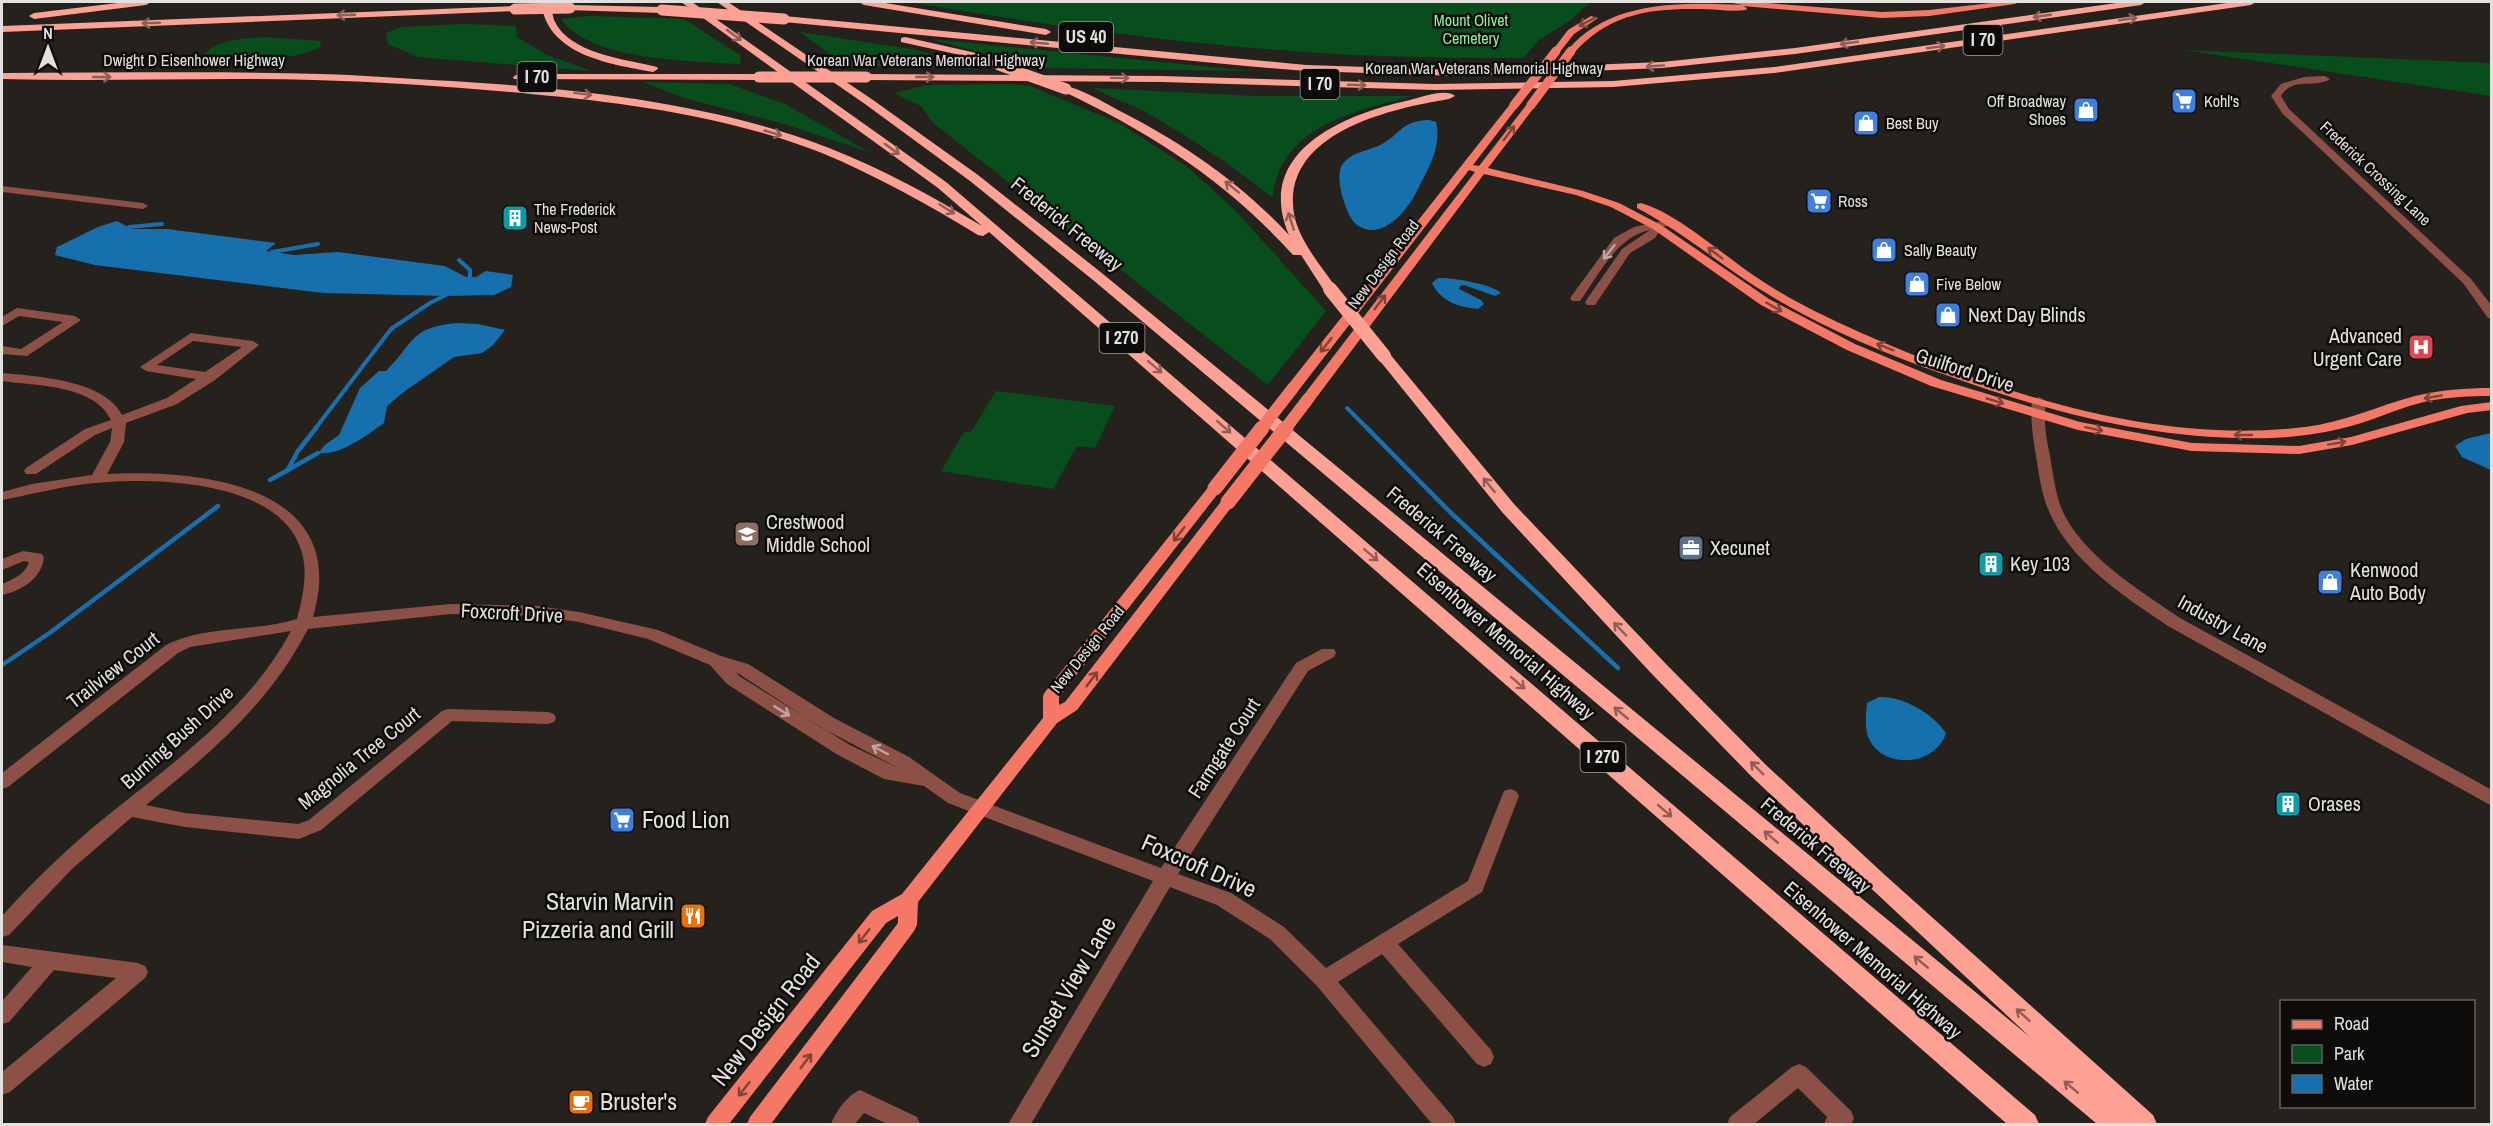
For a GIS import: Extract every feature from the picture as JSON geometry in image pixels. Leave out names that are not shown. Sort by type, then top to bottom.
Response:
[{"type":"highway","points":[[2,19],[146,2]]},
{"type":"highway","points":[[546,2],[548,20],[560,36],[601,57],[666,70],[759,77]]},
{"type":"highway","points":[[681,2],[716,22]]},
{"type":"highway","points":[[686,2],[942,185],[1063,288]]},
{"type":"highway","name":"Frederick Freeway","points":[[722,2],[869,102],[974,178],[1089,270],[2116,1125]]},
{"type":"highway","name":"US 40","points":[[864,2],[998,26],[1268,59],[1306,68]]},
{"type":"highway","name":"Korean War Veterans Memorial Highway","points":[[784,18],[1306,68],[1459,73],[1662,65],[1774,53],[2141,2]]},
{"type":"highway","name":"Korean War Veterans Memorial Highway","points":[[315,77],[1098,78],[1503,87],[1613,84],[1774,70],[2251,2]]},
{"type":"highway","points":[[372,4],[467,11]]},
{"type":"highway","name":"Dwight D Eisenhower Highway","points":[[2,29],[570,8],[662,10],[784,18]]},
{"type":"highway","points":[[784,18],[942,48],[1066,89],[1146,128],[1222,179],[1267,218],[1330,289],[1508,508],[1664,675],[1759,771],[1878,883],[2144,1125]]},
{"type":"highway","points":[[1330,289],[1293,228],[1286,196],[1292,170],[1302,157],[1313,146],[1347,124],[1392,107],[1467,94],[1615,87],[1774,70]]},
{"type":"highway","name":"Dwight D Eisenhower Highway","points":[[2,76],[315,77]]},
{"type":"highway","points":[[315,77],[468,84],[564,92],[647,103],[727,120],[819,147],[895,181],[968,222],[1063,288]]},
{"type":"highway","name":"Eisenhower Memorial Highway","points":[[1063,288],[2026,1125]]},
{"type":"main road","name":"New Design Road","points":[[1051,719],[1051,696],[1571,32],[1592,19],[1621,9],[1664,2]]},
{"type":"main road","name":"New Design Road","points":[[1731,2],[1838,12]]},
{"type":"main road","name":"New Design Road","points":[[716,1125],[879,917],[909,900],[1051,719],[1071,706],[1308,399],[1581,38],[1604,23],[1674,4],[1918,14],[2015,2]]},
{"type":"main road","name":"Guilford Drive","points":[[1468,162],[1594,197],[1657,227],[1765,302],[1851,347],[1936,383],[2038,407],[2157,428],[2227,435],[2261,434],[2316,429],[2353,421],[2428,397],[2492,392]]},
{"type":"main road","name":"Guilford Drive","points":[[1484,166],[1607,192],[1672,222],[1774,294],[1842,328],[1922,363],[2038,407],[2078,426],[2158,442],[2220,449],[2299,450],[2352,441],[2429,417],[2492,406]]},
{"type":"main road","name":"New Design Road","points":[[758,1125],[907,925],[909,900]]},
{"type":"street","name":"Frederick Crossing Lane","points":[[2325,79],[2289,82],[2279,89],[2276,96],[2285,111],[2467,281],[2492,315]]},
{"type":"street","points":[[2,189],[143,206]]},
{"type":"street","points":[[1576,298],[1618,240],[1638,229],[1657,227],[1672,222]]},
{"type":"street","points":[[1591,302],[1626,251],[1651,236],[1657,227]]},
{"type":"street","points":[[2,322],[17,312],[75,320],[23,353],[3,352]]},
{"type":"street","points":[[31,471],[75,440],[172,401],[210,377],[253,345],[190,337],[146,367],[210,377]]},
{"type":"street","points":[[2,377],[94,394],[109,403],[118,413],[117,440],[97,479]]},
{"type":"street","name":"Industry Lane","points":[[2038,407],[2048,489],[2059,519],[2092,559],[2135,596],[2174,622],[2492,799]]},
{"type":"street","name":"Burning Bush Drive","points":[[2,496],[97,479],[141,477],[203,482],[235,489],[262,500],[280,511],[303,537],[312,563],[311,583],[302,625],[285,658],[238,713],[211,740],[74,855],[2,929]]},
{"type":"street","points":[[2,564],[23,556],[37,558],[37,565],[32,573],[2,590]]},
{"type":"street","name":"Foxcroft Drive","points":[[302,625],[403,612],[451,609],[538,611],[579,617],[652,634],[716,661],[733,681],[844,750],[890,774],[929,782],[954,798],[1224,899],[1258,920],[1277,933],[1324,980],[1445,1125]]},
{"type":"street","name":"Trailview Court","points":[[2,782],[172,650],[186,642],[234,632],[302,625]]},
{"type":"street","name":"Farmgate Court","points":[[1166,876],[1302,667],[1328,653]]},
{"type":"street","name":"Magnolia Tree Court","points":[[127,809],[185,820],[300,832],[315,825],[448,715],[548,718]]},
{"type":"street","points":[[1324,980],[1475,886],[1510,796]]},
{"type":"street","name":"Sunset View Lane","points":[[1019,1125],[1166,876]]},
{"type":"street","points":[[1385,943],[1485,1057]]},
{"type":"street","points":[[2,954],[138,972],[2,1085]]},
{"type":"street","points":[[2,1015],[49,961]]},
{"type":"street","points":[[1738,1125],[1799,1074],[1843,1118],[1835,1125]]},
{"type":"street","points":[[842,1125],[860,1100],[909,1125]]},
{"type":"green space","name":"Mount Olivet Cemetery","points":[[908,2],[1591,2],[1569,21],[1539,40],[1523,58],[1379,56],[1244,47],[1099,31]]},
{"type":"green space","points":[[589,16],[684,19],[740,55],[741,61],[739,64],[670,60],[618,51],[594,43],[575,33],[561,19]]},
{"type":"green space","points":[[463,24],[516,26],[517,37],[547,55],[592,71],[418,57],[388,44],[386,33],[401,27]]},
{"type":"green space","points":[[800,32],[917,50],[978,69],[846,66]]},
{"type":"green space","points":[[264,37],[320,41],[321,46],[312,51],[286,57],[213,60],[205,55],[210,49],[223,42]]},
{"type":"green space","points":[[931,39],[1251,71],[1037,68]]},
{"type":"green space","points":[[2184,50],[2491,63],[2491,96]]},
{"type":"green space","points":[[643,82],[729,84],[785,104],[869,152],[781,123],[687,99]]},
{"type":"green space","points":[[1011,84],[1030,86],[1119,123],[1186,166],[1234,209],[1326,311],[1268,385],[933,123],[921,106],[894,93],[928,85]]},
{"type":"green space","points":[[1094,88],[1256,96],[1412,96],[1344,116],[1304,138],[1289,154],[1278,174],[1273,198],[1228,164],[1181,133],[1142,110]]},
{"type":"green space","points":[[996,391],[1115,406],[1095,448],[1077,446],[1053,489],[941,471],[964,432],[971,432]]},
{"type":"water","points":[[1429,120],[1436,122],[1436,149],[1413,199],[1393,222],[1384,227],[1376,230],[1357,225],[1349,214],[1342,196],[1339,178],[1342,165],[1355,154],[1389,140],[1407,125]]},
{"type":"water","points":[[117,221],[132,229],[167,229],[276,243],[266,251],[294,255],[338,252],[445,266],[466,277],[476,277],[486,271],[513,275],[511,287],[494,295],[323,293],[95,265],[55,255],[57,247],[98,227]]},
{"type":"water","points":[[1438,278],[1471,282],[1501,293],[1495,296],[1464,285],[1460,286],[1459,289],[1481,300],[1484,304],[1478,309],[1464,307],[1440,295],[1432,283]]},
{"type":"water","points":[[478,324],[505,330],[493,345],[482,353],[454,357],[405,391],[387,406],[384,423],[361,439],[335,451],[318,453],[339,435],[360,388],[379,371],[386,371],[421,332],[441,325]]},
{"type":"water","points":[[2491,433],[2491,470],[2462,457],[2455,446],[2466,439]]},
{"type":"water","points":[[1879,697],[1898,699],[1916,707],[1933,719],[1946,733],[1941,744],[1932,752],[1910,760],[1898,760],[1877,750],[1868,737],[1866,717],[1867,703]]},
{"type":"waterway","points":[[129,227],[162,224]]},
{"type":"waterway","points":[[272,252],[318,244]]},
{"type":"waterway","points":[[459,260],[470,270],[470,277],[466,280]]},
{"type":"waterway","points":[[315,429],[391,329],[430,303],[450,293]]},
{"type":"waterway","points":[[1347,408],[1367,428]]},
{"type":"waterway","points":[[287,470],[298,451],[316,428]]},
{"type":"waterway","points":[[1367,428],[1451,513],[1618,668]]},
{"type":"waterway","points":[[287,470],[318,453]]},
{"type":"waterway","points":[[270,480],[287,470]]},
{"type":"waterway","points":[[2,665],[51,632],[218,506]]},
{"type":"place","name":"Kohl's","points":[[2184,101]]},
{"type":"place","name":"Off Broadway Shoes","points":[[2086,110]]},
{"type":"place","name":"Best Buy","points":[[1866,123]]},
{"type":"place","name":"Ross","points":[[1819,201]]},
{"type":"place","name":"The Frederick News-Post","points":[[515,218]]},
{"type":"place","name":"Sally Beauty","points":[[1884,250]]},
{"type":"place","name":"Five Below","points":[[1917,284]]},
{"type":"place","name":"Next Day Blinds","points":[[1948,315]]},
{"type":"place","name":"Advanced Urgent Care","points":[[2421,347]]},
{"type":"place","name":"Crestwood Middle School","points":[[747,534]]},
{"type":"place","name":"Xecunet","points":[[1691,548]]},
{"type":"place","name":"Key 103","points":[[1991,564]]},
{"type":"place","name":"Kenwood Auto Body","points":[[2330,582]]},
{"type":"place","name":"Orases","points":[[2288,804]]},
{"type":"place","name":"Food Lion","points":[[622,820]]},
{"type":"place","name":"Starvin Marvin Pizzeria and Grill","points":[[693,916]]},
{"type":"place","name":"Bruster's","points":[[581,1102]]}]
